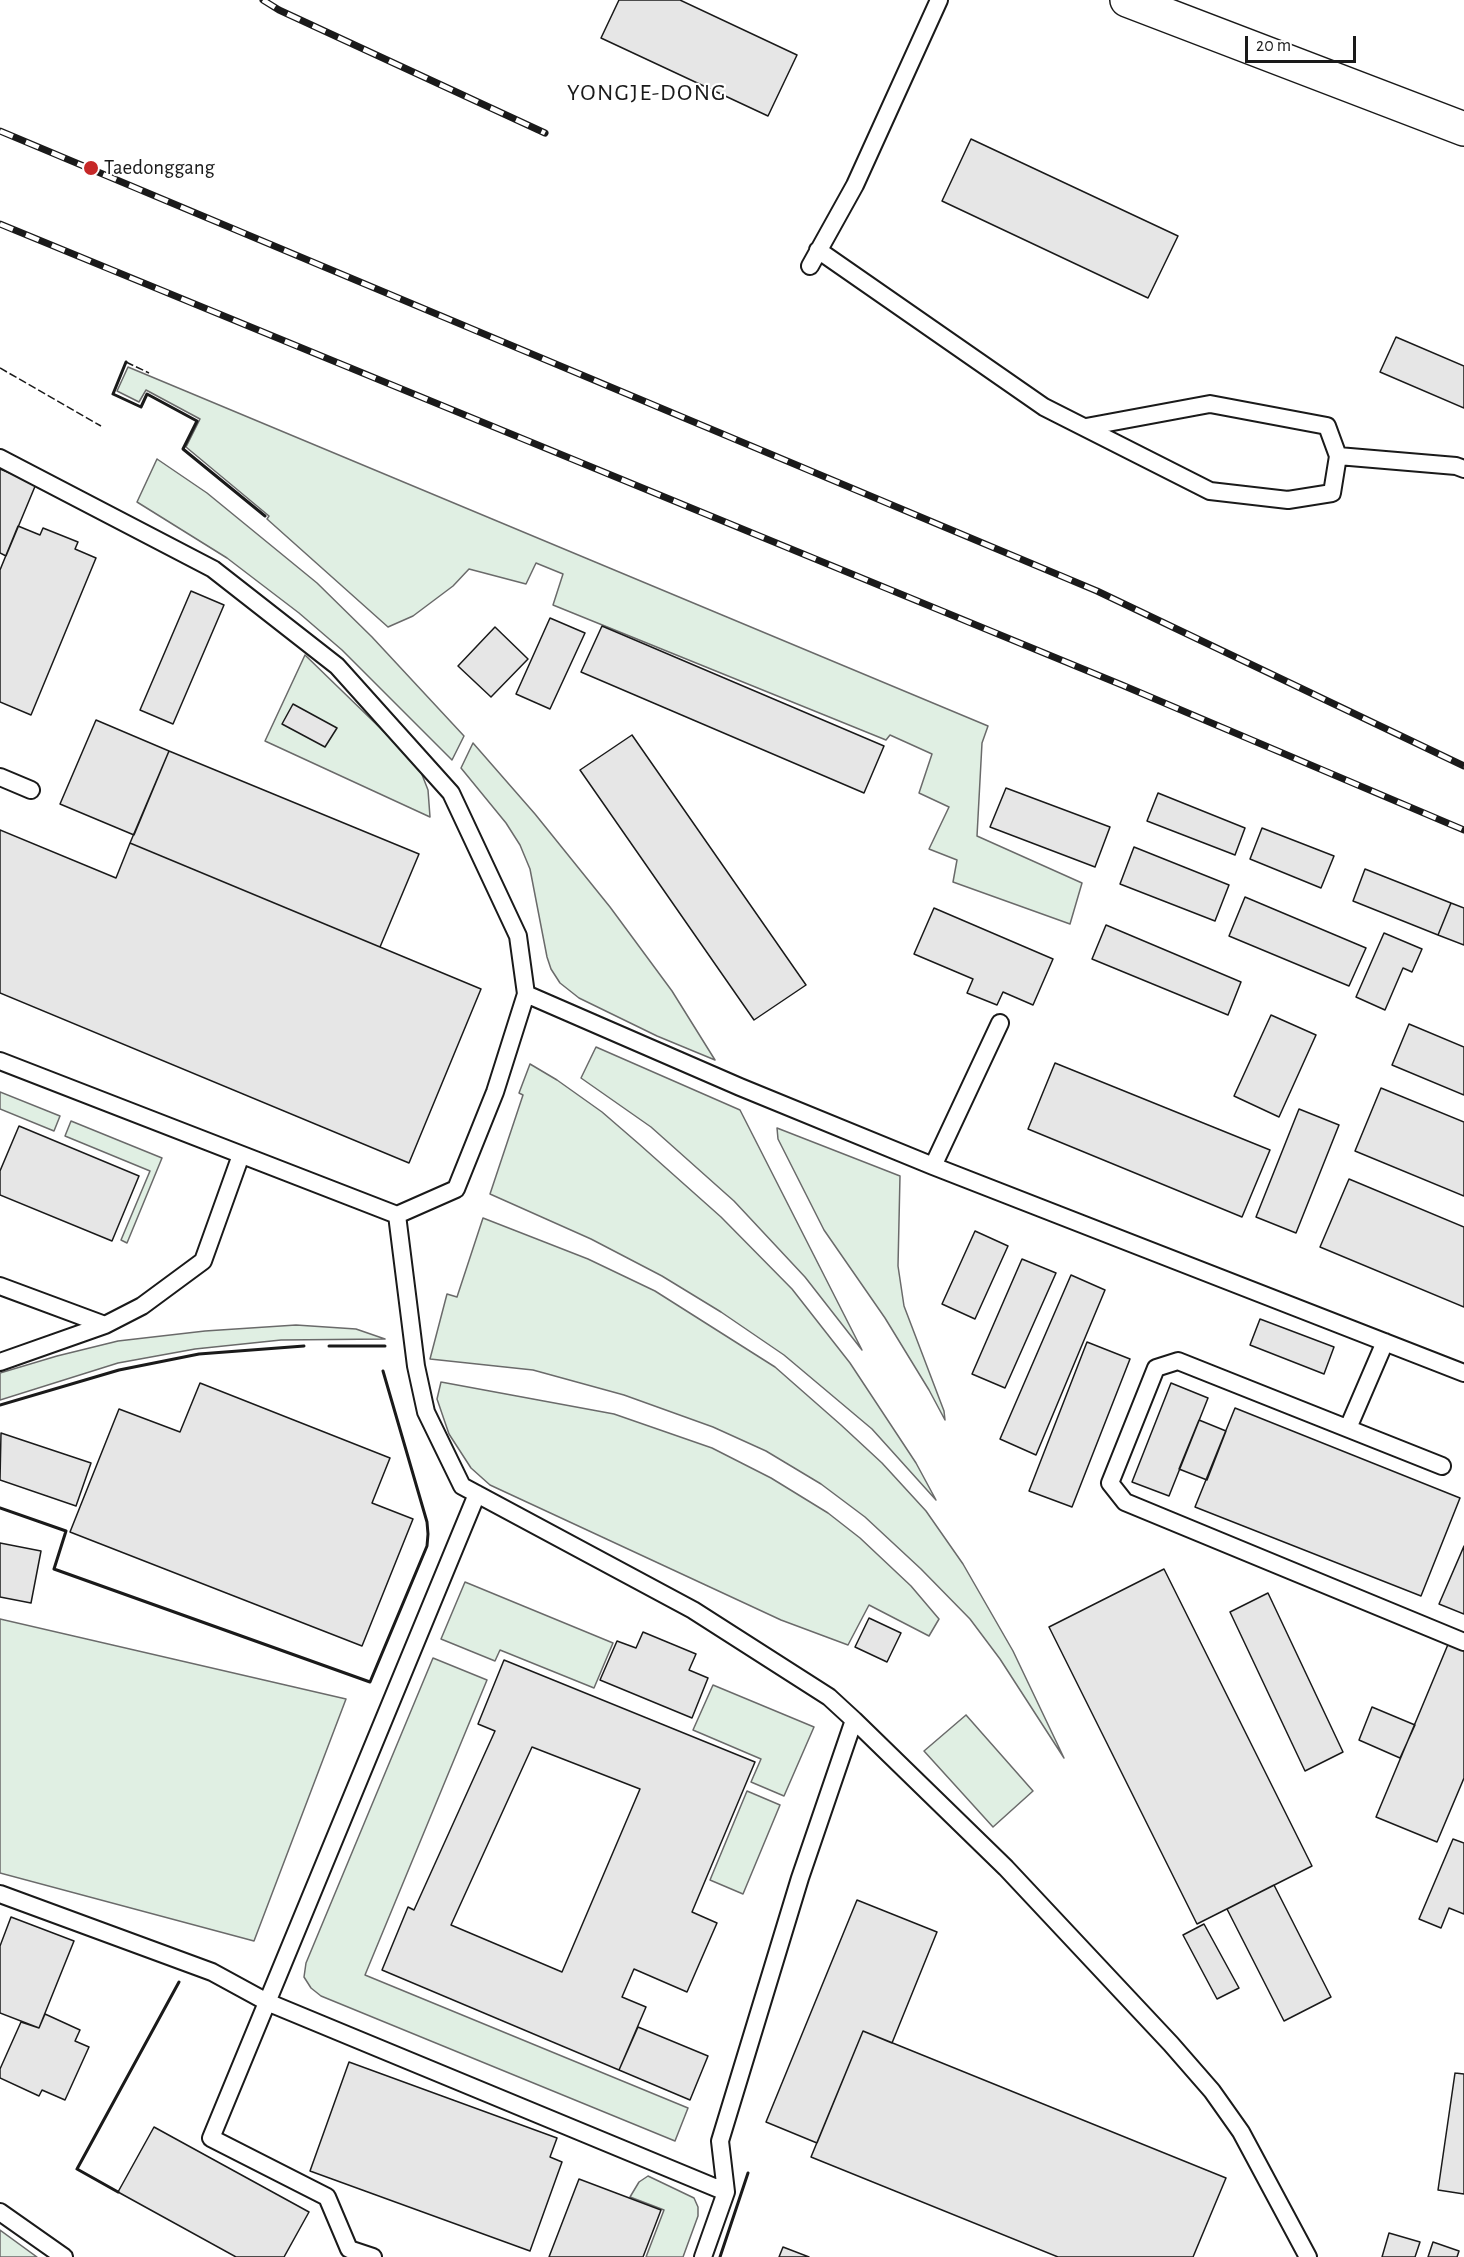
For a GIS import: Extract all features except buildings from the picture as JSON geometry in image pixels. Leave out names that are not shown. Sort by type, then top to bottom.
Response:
[{"type":"main road","points":[[1127,0],[1464,129]]},
{"type":"lane","points":[[810,266],[855,185],[939,0]]},
{"type":"lane","points":[[818,250],[1044,407],[1210,491],[1288,500],[1332,493],[1338,456],[1327,426],[1210,404],[1086,427]]},
{"type":"lane","points":[[1338,456],[1456,466],[1464,469]]},
{"type":"lane","points":[[0,458],[213,568],[337,666],[451,793],[518,936],[526,994],[495,1092],[456,1189],[397,1215],[0,1061]]},
{"type":"lane","points":[[0,777],[31,790]]},
{"type":"lane","points":[[526,994],[740,1088],[933,1166],[1464,1373]]},
{"type":"lane","points":[[933,1166],[1000,1023]]},
{"type":"lane","points":[[0,1362],[105,1325],[142,1306],[203,1261],[241,1155]]},
{"type":"lane","points":[[397,1215],[416,1366],[426,1412],[462,1486],[693,1610],[829,1697],[854,1719],[1006,1868],[1212,2091],[1241,2132],[1308,2257]]},
{"type":"lane","points":[[0,1286],[105,1325]]},
{"type":"lane","points":[[1348,1428],[1384,1342]]},
{"type":"lane","points":[[1442,1466],[1178,1361],[1156,1368],[1110,1483],[1125,1502],[1464,1642]]},
{"type":"lane","points":[[373,2257],[349,2248],[327,2196],[211,2138],[477,1494]]},
{"type":"lane","points":[[704,2257],[726,2192],[720,2141],[800,1878],[854,1719]]},
{"type":"lane","points":[[0,1894],[212,1972],[267,2002],[726,2192]]},
{"type":"lane","points":[[0,2212],[64,2257]]},
{"type":"green space","points":[[128,367],[988,726],[982,743],[977,836],[1082,883],[1070,924],[953,882],[957,860],[929,849],[949,807],[919,793],[932,754],[890,735],[886,740],[553,605],[563,574],[536,563],[526,584],[469,569],[453,586],[413,616],[388,627],[267,519],[269,516],[186,447],[200,419],[146,390],[139,402],[117,391]]},
{"type":"green space","points":[[157,459],[207,493],[317,583],[372,637],[464,736],[452,760],[342,650],[299,613],[227,558],[137,502]]},
{"type":"green space","points":[[305,655],[408,755],[421,772],[428,790],[430,817],[265,741]]},
{"type":"green space","points":[[473,743],[535,814],[610,907],[672,991],[715,1060],[657,1036],[579,998],[560,983],[547,957],[530,869],[520,845],[506,823],[461,768]]},
{"type":"green space","points":[[596,1047],[740,1110],[862,1350],[805,1277],[734,1201],[651,1127],[581,1078]]},
{"type":"green space","points":[[530,1064],[602,1112],[721,1217],[792,1289],[850,1363],[916,1463],[936,1500],[872,1429],[784,1355],[721,1312],[662,1276],[591,1239],[490,1194],[523,1095],[519,1093]]},
{"type":"green space","points":[[0,1092],[60,1116],[54,1131],[0,1109]]},
{"type":"green space","points":[[71,1121],[162,1158],[127,1243],[121,1240],[150,1171],[65,1136]]},
{"type":"green space","points":[[777,1128],[900,1176],[898,1266],[904,1306],[944,1411],[945,1420],[885,1318],[824,1230],[778,1139]]},
{"type":"green space","points":[[483,1218],[588,1259],[655,1291],[775,1367],[882,1463],[926,1511],[963,1564],[1013,1651],[1064,1758],[1000,1659],[970,1619],[865,1517],[821,1484],[766,1451],[713,1427],[624,1395],[533,1370],[430,1359],[447,1294],[457,1297]]},
{"type":"green space","points":[[296,1325],[356,1329],[385,1339],[281,1340],[195,1349],[118,1363],[0,1400],[0,1373],[57,1356],[118,1341],[205,1331]]},
{"type":"green space","points":[[441,1382],[614,1414],[712,1448],[771,1478],[828,1513],[860,1538],[911,1586],[939,1619],[929,1636],[869,1605],[848,1645],[781,1620],[490,1485],[471,1468],[449,1434],[437,1399]]},
{"type":"green space","points":[[465,1582],[613,1643],[594,1688],[500,1650],[495,1661],[441,1639]]},
{"type":"green space","points":[[0,1619],[346,1699],[254,1941],[0,1873]]},
{"type":"green space","points":[[433,1658],[487,1680],[365,1975],[688,2108],[675,2141],[321,1996],[311,1988],[304,1977],[306,1963]]},
{"type":"green space","points":[[713,1685],[814,1727],[784,1796],[751,1782],[761,1759],[693,1730]]},
{"type":"green space","points":[[966,1715],[1033,1791],[993,1827],[924,1751]]},
{"type":"green space","points":[[747,1791],[780,1805],[743,1894],[710,1880]]},
{"type":"green space","points":[[648,2176],[694,2198],[698,2207],[698,2216],[683,2257],[646,2257],[664,2210],[630,2197],[639,2182]]},
{"type":"green space","points":[[0,2230],[37,2257],[0,2257]]},
{"type":"railway","points":[[263,0],[279,10],[545,133]]},
{"type":"railway","points":[[0,131],[1097,591],[1464,766]]},
{"type":"railway","points":[[0,224],[1122,685],[1464,830]]},
{"type":"fence","points":[[126,362],[149,373]]},
{"type":"fence","points":[[0,368],[101,426]]},
{"type":"wall","points":[[126,362],[113,394],[141,407],[147,394],[197,421],[183,449],[265,516]]},
{"type":"wall","points":[[0,1405],[119,1370],[199,1354],[304,1346]]},
{"type":"wall","points":[[329,1346],[385,1346]]},
{"type":"wall","points":[[0,1508],[66,1531],[54,1569],[370,1682],[427,1546],[428,1534],[427,1522],[383,1371]]},
{"type":"wall","points":[[118,2192],[77,2169],[179,1982]]},
{"type":"wall","points":[[720,2257],[748,2173]]},
{"type":"place","name":"Taedonggang","points":[[91,168]]},
{"type":"district","name":"YONGJE-DONG","points":[[647,93]]}]
